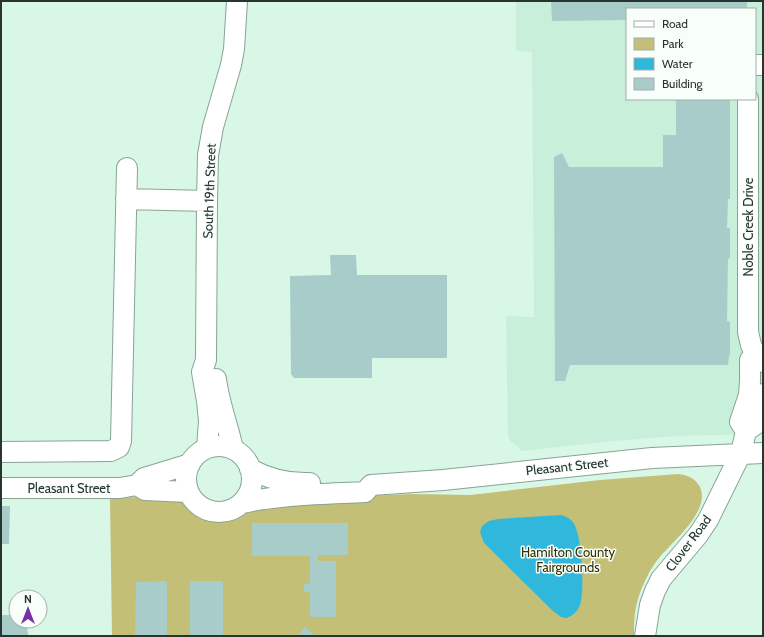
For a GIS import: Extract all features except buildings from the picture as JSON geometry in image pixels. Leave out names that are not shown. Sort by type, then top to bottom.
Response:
[{"type":"street","name":"South 19th Street","points":[[207,448],[209,421],[208,401],[202,372],[206,360],[208,155],[213,127],[231,65],[234,48],[237,1]]},
{"type":"street","name":"Noble Creek Drive","points":[[746,432],[740,422],[749,395],[750,360],[759,359],[751,345],[748,332],[748,100]]},
{"type":"street","points":[[1,452],[111,451],[119,447],[121,441],[127,168]]},
{"type":"street","points":[[126,199],[207,201]]},
{"type":"street","points":[[206,360],[215,370],[218,393],[233,449]]},
{"type":"street","name":"Noble Creek Drive","points":[[741,453],[746,432],[756,424],[763,394]]},
{"type":"street","points":[[216,446],[233,449],[242,456],[248,464],[252,474],[252,485],[248,495],[242,503],[228,511],[212,512],[202,508],[194,501],[188,492],[186,472],[190,464],[198,454],[207,448],[216,446]]},
{"type":"street","name":"Clover Road","points":[[645,636],[650,605],[661,579],[698,535],[708,520],[741,453]]},
{"type":"street","name":"Pleasant Street","points":[[250,469],[266,477],[281,481],[298,483],[364,479],[371,485],[443,480],[646,458],[763,453]]},
{"type":"street","name":"Pleasant Street","points":[[1,488],[120,488],[137,485],[144,478],[190,464]]},
{"type":"street","name":"Pleasant Street","points":[[137,485],[145,490],[188,492]]},
{"type":"street","name":"Pleasant Street","points":[[242,503],[286,495],[365,492],[371,485]]},
{"type":"shaded area","points":[[516,1],[763,1],[763,434],[676,436],[521,451],[518,446],[510,441],[508,435],[506,316],[534,317],[532,52],[516,51]]},
{"type":"green space","name":"Hamilton County Fairgrounds","points":[[678,474],[685,475],[696,481],[700,487],[702,496],[700,506],[688,526],[650,571],[637,602],[634,636],[112,636],[110,498],[138,497],[181,501],[190,508],[214,517],[231,516],[248,508],[360,496],[412,494],[470,495],[600,480]]},
{"type":"water","points":[[561,515],[571,520],[575,527],[582,562],[582,598],[578,610],[567,618],[561,617],[553,611],[484,543],[480,532],[482,526],[489,521],[498,519]]}]
